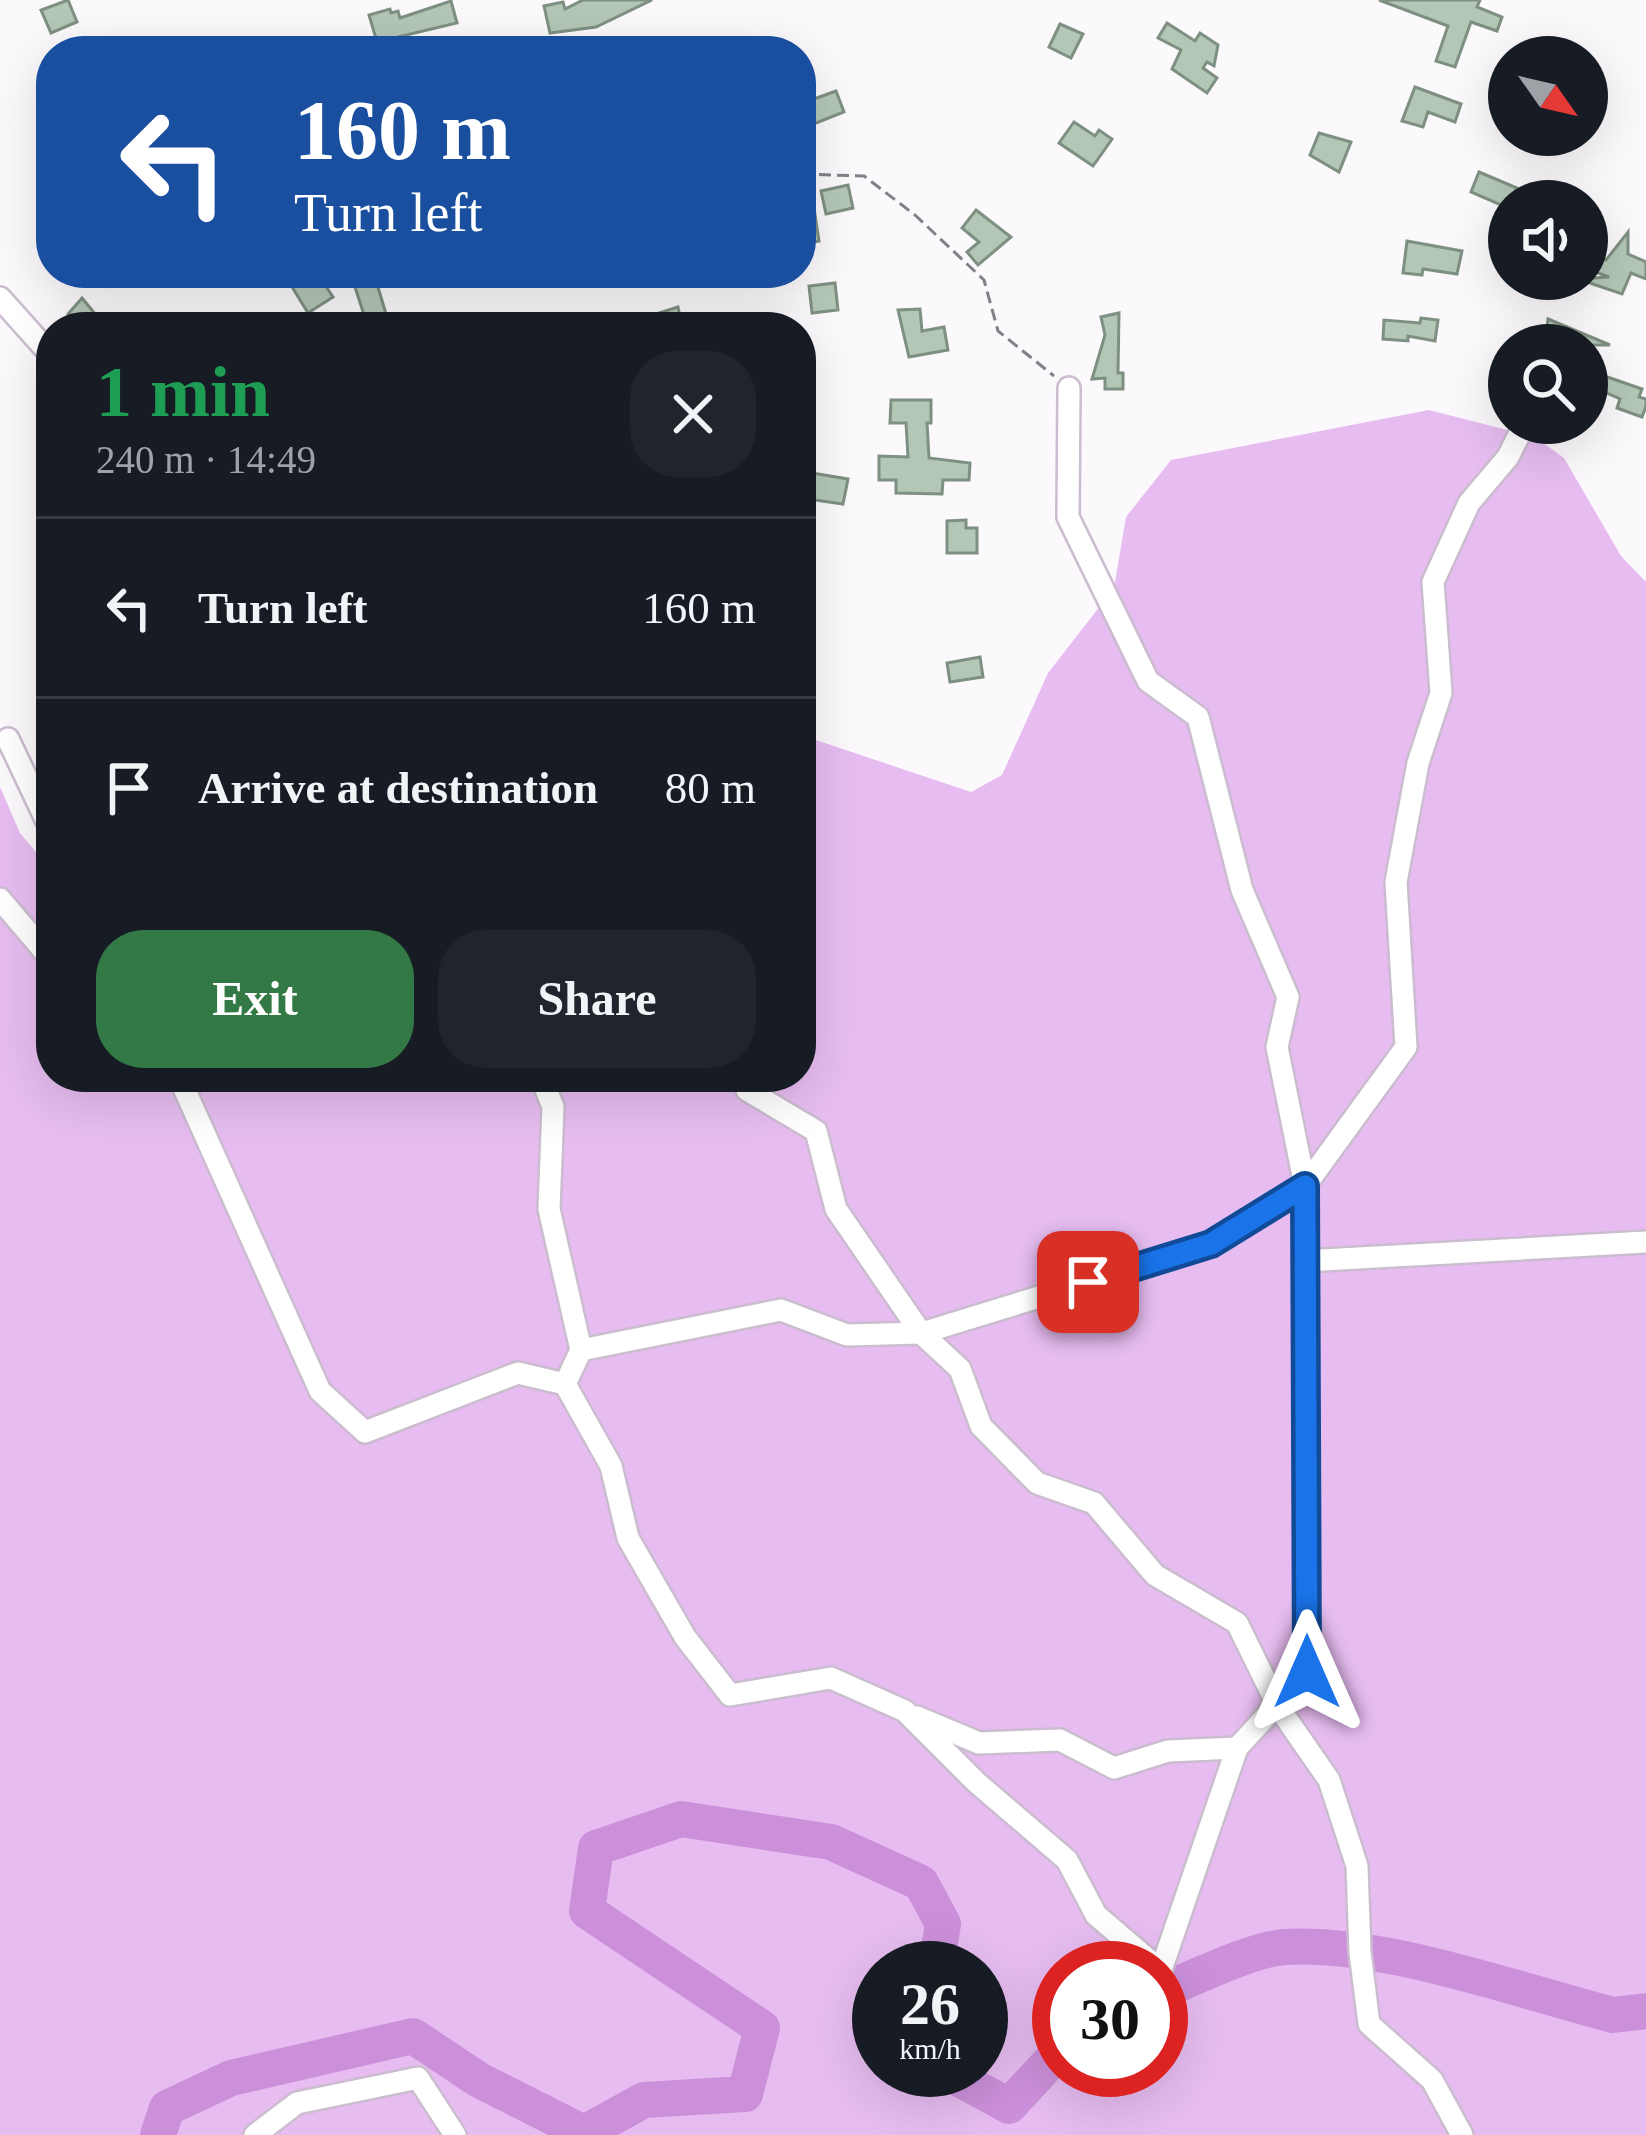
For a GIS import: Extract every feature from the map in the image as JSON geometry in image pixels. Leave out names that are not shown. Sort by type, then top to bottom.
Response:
[{"type":"street","points":[[0,298],[36,338]]},
{"type":"street","points":[[1069,388],[1068,517],[1148,681],[1198,718],[1242,890],[1288,997],[1277,1047],[1305,1186],[1307,1672],[1279,1708],[1237,1748],[1170,1941]]},
{"type":"street","points":[[580,1350],[781,1310],[847,1335],[921,1333],[1211,1244],[1305,1186],[1406,1047],[1396,882],[1418,763],[1441,693],[1433,582],[1469,503],[1514,444]]},
{"type":"street","points":[[8,739],[36,798]]},
{"type":"street","points":[[0,899],[36,941]]},
{"type":"street","points":[[186,1092],[320,1391],[365,1432],[518,1373],[565,1384],[610,1466],[628,1538],[685,1637],[730,1695],[831,1678],[979,1743],[1060,1740],[1114,1768],[1168,1750],[1237,1748]]},
{"type":"street","points":[[547,1092],[553,1107],[549,1209],[580,1350],[565,1384]]},
{"type":"street","points":[[750,1092],[816,1131],[836,1209],[921,1333],[960,1369],[981,1426],[1037,1483],[1094,1503],[1155,1575],[1237,1623],[1279,1708],[1329,1780],[1357,1866],[1369,2024],[1432,2080],[1462,2135]]},
{"type":"street","points":[[1304,1261],[1646,1241]]},
{"type":"street","points":[[905,1712],[976,1782],[1067,1860],[1096,1915],[1127,1941]]},
{"type":"street","points":[[255,2135],[297,2103],[418,2078],[455,2135]]},
{"type":"path","points":[[816,174],[863,176],[915,215],[984,280],[998,331],[1069,388]]},
{"type":"shaded area","points":[[1429,410],[1488,425],[1488,444],[1545,444],[1564,458],[1621,556],[1646,582],[1646,2135],[0,2135],[0,787],[20,833],[36,852],[36,1092],[816,1092],[816,740],[971,792],[1002,775],[1048,673],[1114,588],[1126,517],[1171,460]]},
{"type":"building","points":[[68,0],[77,22],[51,33],[41,10]]},
{"type":"building","points":[[583,0],[652,0],[596,27],[550,33],[544,6],[563,2],[565,9]]},
{"type":"building","points":[[1379,0],[1480,0],[1477,7],[1502,17],[1497,31],[1471,22],[1455,67],[1436,61],[1448,26]]},
{"type":"building","points":[[451,1],[457,23],[402,36],[375,36],[369,15],[390,9],[391,13],[398,11],[400,18]]},
{"type":"building","points":[[1167,23],[1195,41],[1200,33],[1218,45],[1214,66],[1207,62],[1203,68],[1217,78],[1207,93],[1172,69],[1181,50],[1158,38]]},
{"type":"building","points":[[1060,24],[1083,34],[1071,58],[1049,47]]},
{"type":"building","points":[[1415,87],[1461,104],[1455,122],[1428,112],[1423,127],[1402,121]]},
{"type":"building","points":[[836,91],[844,112],[816,123],[816,98]]},
{"type":"building","points":[[1074,122],[1095,136],[1099,130],[1112,139],[1093,166],[1059,143]]},
{"type":"building","points":[[1319,133],[1351,142],[1339,172],[1310,155]]},
{"type":"building","points":[[1479,172],[1498,180],[1488,180],[1488,199],[1471,192]]},
{"type":"building","points":[[848,185],[853,208],[826,214],[821,191]]},
{"type":"building","points":[[976,210],[1011,237],[978,265],[967,252],[979,242],[962,228]]},
{"type":"building","points":[[1628,232],[1628,254],[1646,262],[1646,279],[1631,273],[1622,294],[1608,289],[1608,257]]},
{"type":"building","points":[[1407,241],[1462,251],[1457,274],[1423,269],[1422,275],[1403,273]]},
{"type":"building","points":[[835,283],[838,310],[812,312],[809,288]]},
{"type":"building","points":[[293,288],[327,288],[333,297],[307,312]]},
{"type":"building","points":[[355,288],[378,288],[385,312],[363,312]]},
{"type":"building","points":[[82,298],[94,312],[70,312]]},
{"type":"building","points":[[920,309],[922,331],[944,327],[948,350],[909,357],[898,310]]},
{"type":"building","points":[[1119,313],[1118,373],[1123,373],[1123,389],[1105,389],[1105,378],[1092,379],[1105,335],[1101,317]]},
{"type":"building","points":[[1421,318],[1438,320],[1435,341],[1408,336],[1408,341],[1383,339],[1384,320],[1420,323]]},
{"type":"building","points":[[1608,377],[1642,389],[1639,397],[1646,399],[1646,406],[1642,417],[1617,408],[1620,399],[1608,394]]},
{"type":"building","points":[[891,400],[931,400],[929,458],[970,463],[969,480],[943,480],[942,494],[896,493],[896,480],[879,480],[879,456],[908,457],[906,423],[890,423]]},
{"type":"building","points":[[816,474],[848,479],[843,504],[816,500]]},
{"type":"building","points":[[966,520],[966,528],[977,528],[977,553],[947,553],[947,521]]},
{"type":"building","points":[[980,657],[983,677],[950,682],[947,663]]},
{"type":"waterway","points":[[158,2135],[167,2108],[231,2078],[413,2036],[479,2080],[584,2133],[644,2100],[745,2094],[762,2028],[587,1911],[596,1848],[681,1819],[831,1842],[921,1883],[943,1924],[940,1941]]},
{"type":"waterway","points":[[1188,1979],[1255,1953],[1323,1947],[1449,1969],[1613,2015],[1646,2011]]},
{"type":"waterway","points":[[992,2097],[1009,2106],[1032,2081]]},
{"type":"route","points":[[1088,1282],[1211,1244],[1305,1186],[1307,1672]]}]
